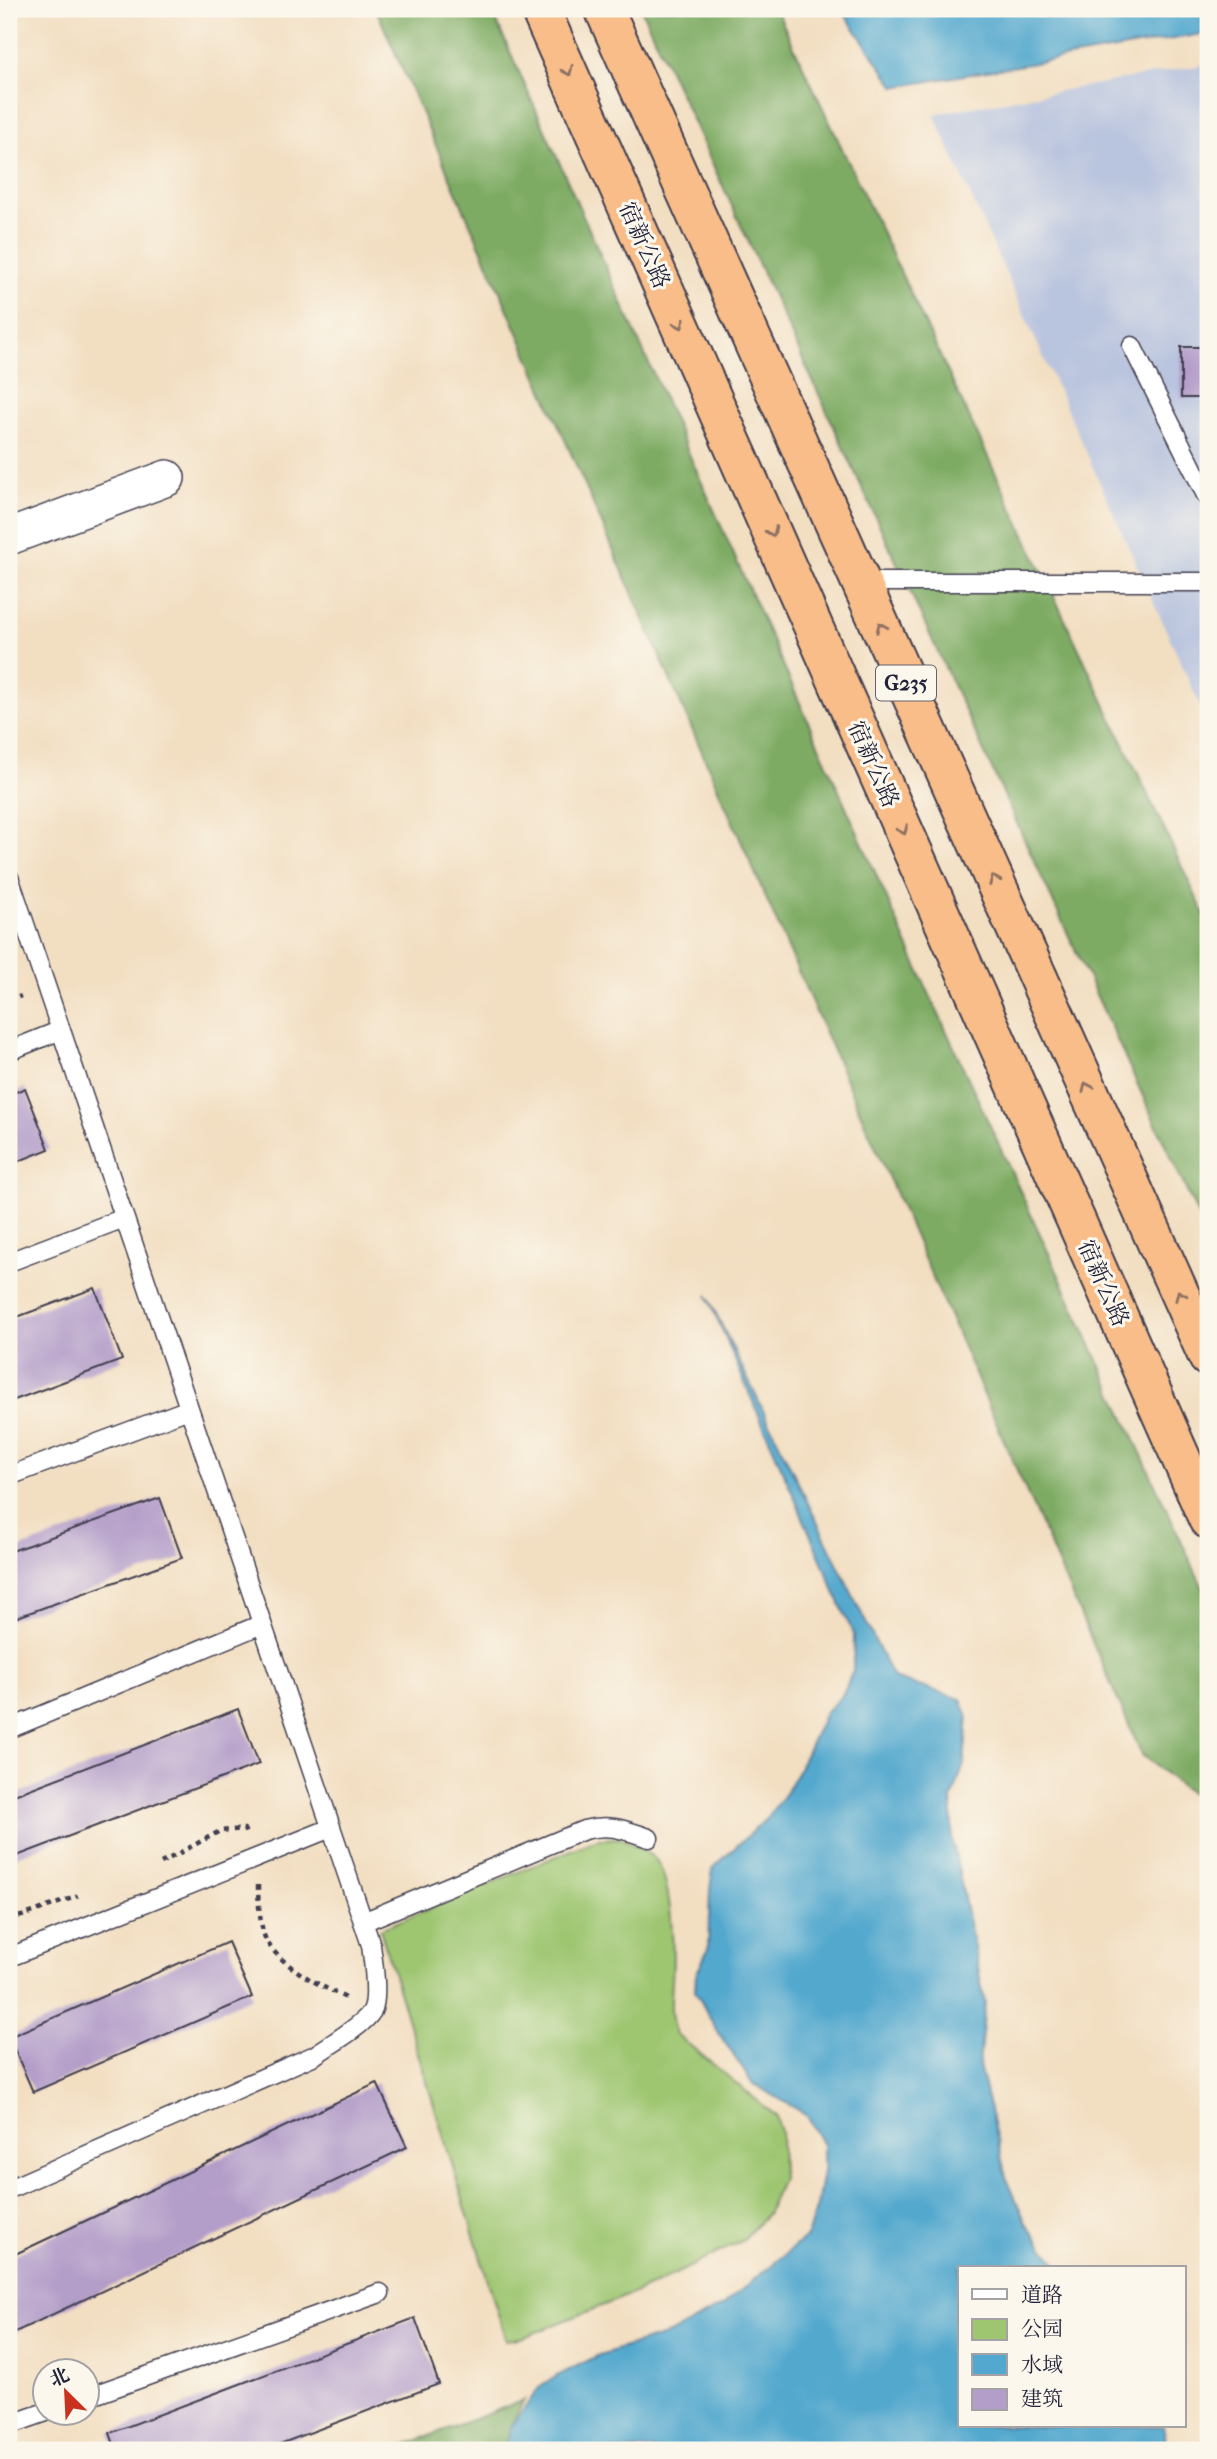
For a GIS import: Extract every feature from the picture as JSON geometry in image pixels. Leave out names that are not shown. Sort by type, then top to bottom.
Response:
[{"type":"highway","name":"宿新公路","points":[[540,9],[1208,1519]]},
{"type":"highway","name":"G235","points":[[604,9],[1208,1357]]},
{"type":"street","points":[[9,537],[167,478]]},
{"type":"lane","points":[[1132,346],[1208,499]]},
{"type":"lane","points":[[861,582],[1208,582]]},
{"type":"lane","points":[[9,877],[371,1945],[376,1980],[372,2011],[348,2034],[315,2055],[9,2189]]},
{"type":"lane","points":[[9,1051],[61,1030]]},
{"type":"lane","points":[[9,1262],[124,1218]]},
{"type":"lane","points":[[9,1476],[189,1409]]},
{"type":"lane","points":[[9,1729],[262,1624]]},
{"type":"lane","points":[[363,1922],[584,1830],[601,1826],[622,1829],[649,1838]]},
{"type":"lane","points":[[15,1955],[331,1828]]},
{"type":"lane","points":[[102,2392],[380,2293]]},
{"type":"lane","points":[[9,2425],[32,2417]]},
{"type":"shaded area","points":[[1208,64],[1208,723],[934,114]]},
{"type":"green space","points":[[376,9],[491,9],[928,991],[1208,1599],[1208,1792],[1190,1793],[1142,1755]]},
{"type":"green space","points":[[641,9],[776,9],[1208,922],[1208,1237]]},
{"type":"green space","points":[[621,1838],[654,1858],[665,1881],[671,1917],[671,2008],[676,2034],[776,2116],[781,2132],[782,2179],[767,2214],[742,2241],[649,2287],[524,2337],[506,2340],[380,1929],[598,1839]]},
{"type":"green space","points":[[524,2400],[504,2450],[392,2450]]},
{"type":"water","points":[[841,9],[1208,9],[1208,33],[895,87]]},
{"type":"water","points":[[707,1295],[893,1678],[961,1699],[968,1717],[964,1764],[952,1799],[952,1838],[985,2003],[979,2065],[1006,2177],[1027,2225],[1058,2266],[958,2266],[958,2428],[1163,2428],[1168,2450],[504,2450],[511,2427],[539,2388],[599,2355],[672,2333],[723,2305],[807,2236],[817,2206],[823,2171],[823,2145],[807,2115],[752,2083],[714,2026],[695,1990],[696,1975],[708,1949],[713,1868],[767,1818],[791,1785],[826,1711],[842,1696],[853,1671],[854,1636]]},
{"type":"building","points":[[1181,347],[1208,347],[1208,398],[1181,398]]},
{"type":"building","points":[[25,1088],[49,1149],[9,1165],[9,1095]]},
{"type":"building","points":[[95,1288],[122,1360],[9,1402],[9,1320]]},
{"type":"building","points":[[160,1498],[182,1558],[9,1620],[9,1552]]},
{"type":"building","points":[[238,1709],[259,1764],[9,1859],[9,1797]]},
{"type":"building","points":[[228,1942],[252,1997],[33,2092],[9,2037]]},
{"type":"building","points":[[377,2083],[407,2147],[9,2335],[9,2257]]},
{"type":"building","points":[[415,2318],[439,2384],[264,2450],[116,2450],[110,2433]]}]
